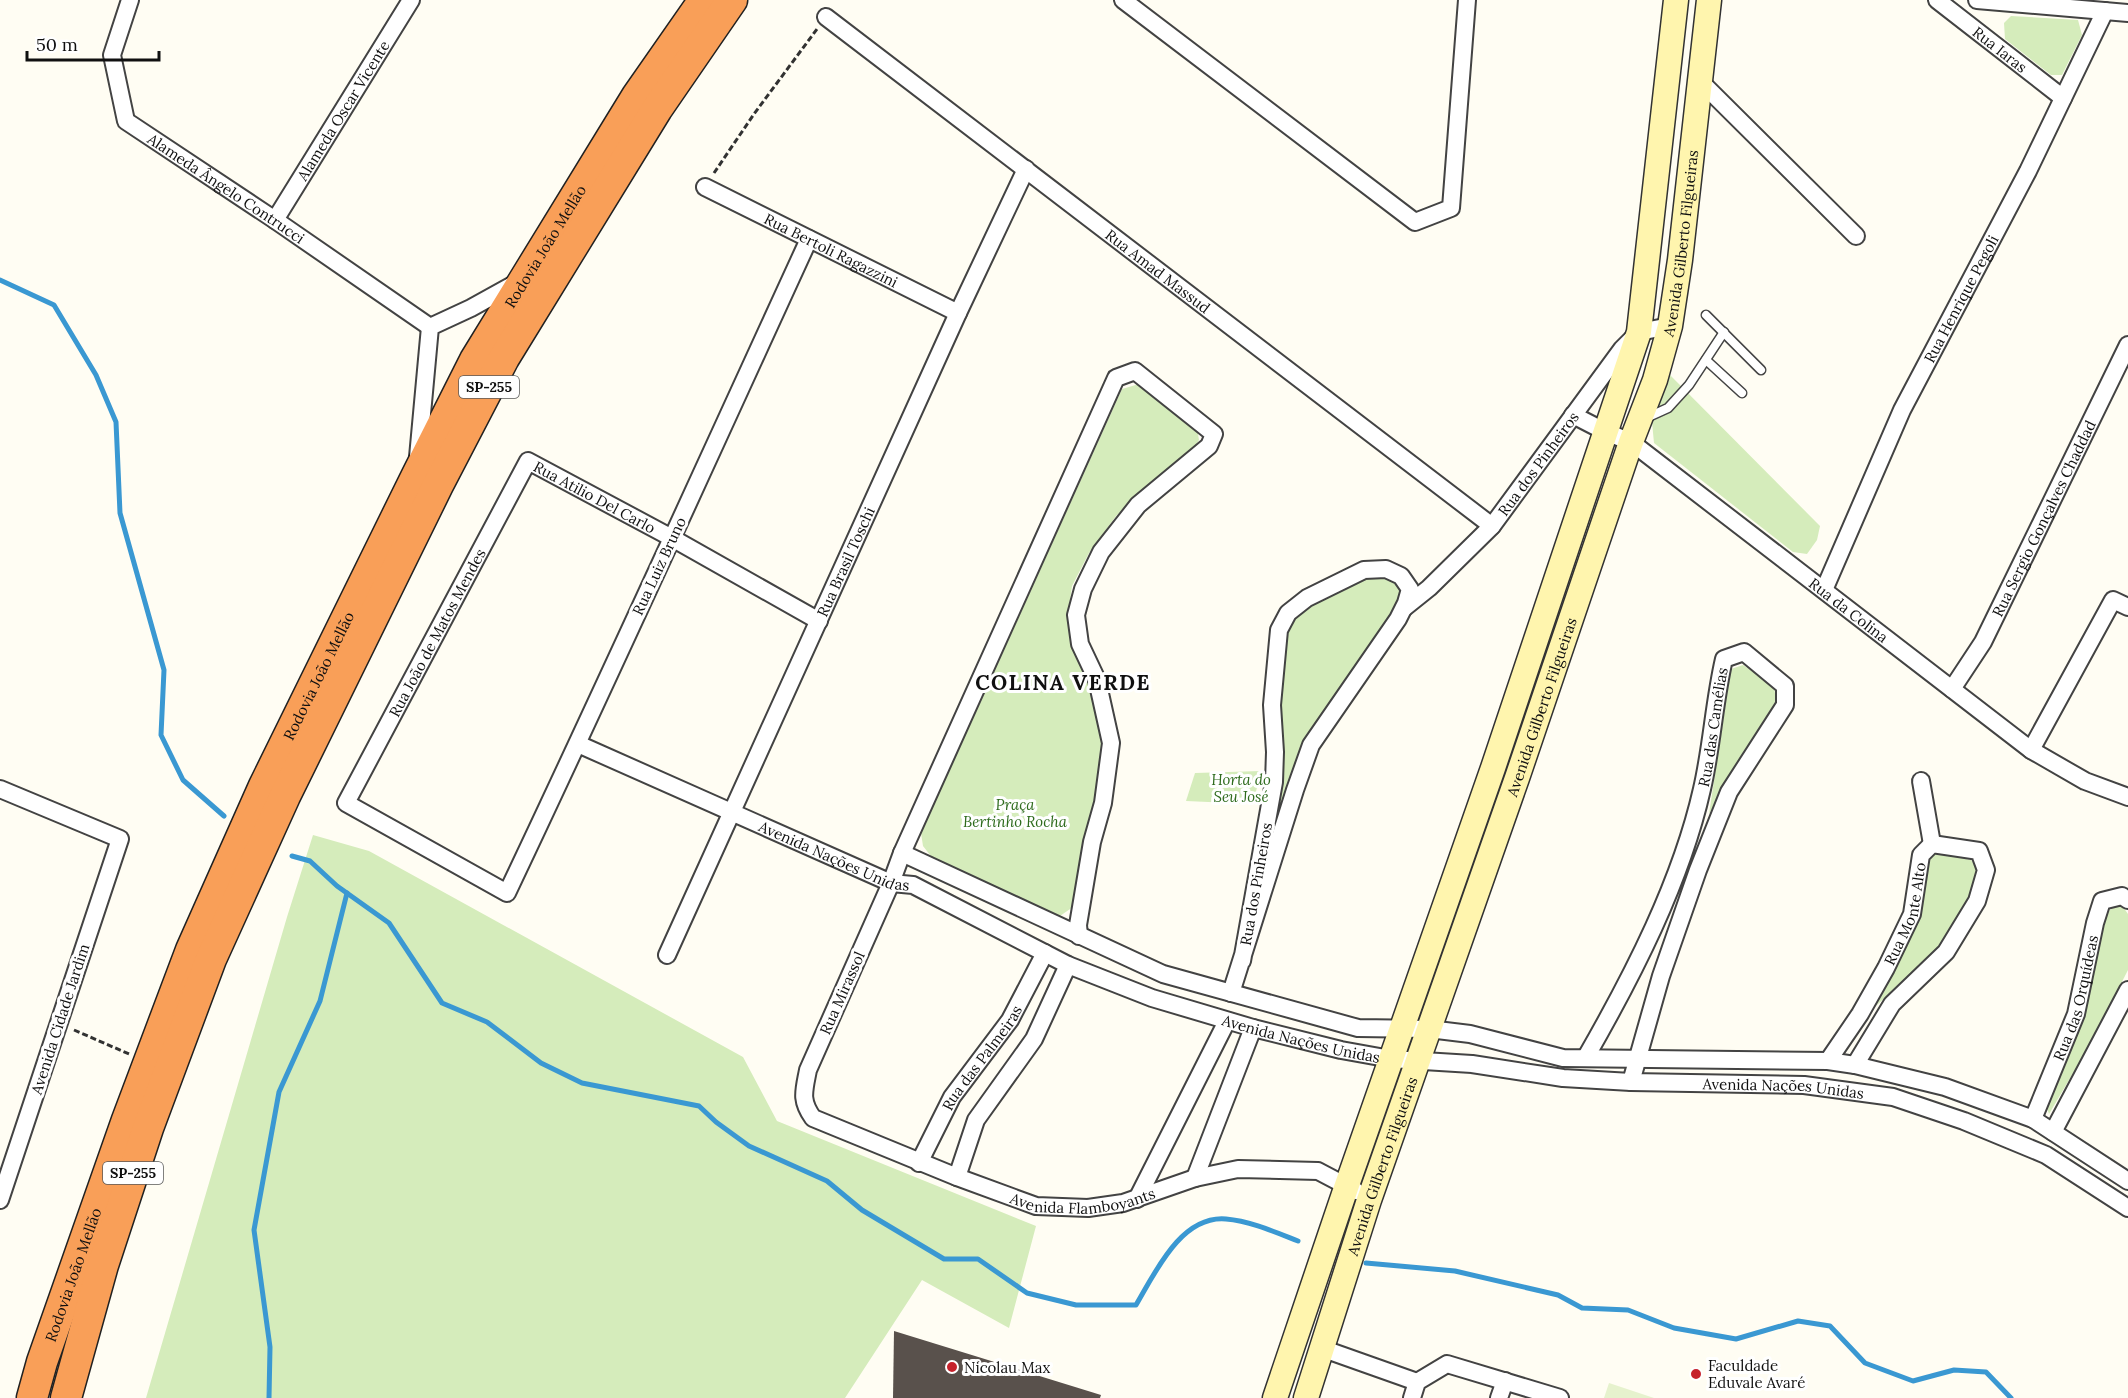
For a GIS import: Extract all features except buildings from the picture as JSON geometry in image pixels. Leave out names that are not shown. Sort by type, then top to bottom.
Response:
[{"type":"highway","name":"Rodovia João Mellão","points":[[32,1398],[42,1362],[148,1063],[191,950],[260,796],[475,360],[637,96],[704,0]]},
{"type":"highway","name":"Rodovia João Mellão","points":[[67,1396],[103,1265],[148,1128],[211,959],[285,796],[438,485],[504,358],[657,109],[732,0]]},
{"type":"highway","points":[[27,1398],[42,1362]]},
{"type":"main road","name":"Avenida Gilberto Filgueiras","points":[[1275,1398],[1493,768],[1639,332],[1676,0]]},
{"type":"main road","name":"Avenida Gilberto Filgueiras","points":[[1306,1398],[1369,1200],[1655,380],[1670,326],[1709,0]]},
{"type":"main road","points":[[1493,768],[1518,778]]},
{"type":"street","name":"Alameda Ângelo Contrucci","points":[[130,0],[112,54],[126,121],[430,327]]},
{"type":"street","name":"Alameda Oscar Vicente","points":[[275,220],[411,0]]},
{"type":"street","points":[[1123,0],[1416,222],[1451,208],[1464,2]]},
{"type":"street","name":"Rua Iaras","points":[[1937,0],[2063,98]]},
{"type":"street","name":"Rua Iaras","points":[[1977,0],[2128,13]]},
{"type":"street","name":"Rua Henrique Pegoli","points":[[1824,590],[1902,410],[2028,171],[2105,11]]},
{"type":"street","name":"Rua Amad Massud","points":[[826,16],[1492,526]]},
{"type":"street","points":[[1701,82],[1856,236]]},
{"type":"street","name":"Rua Brasil Toschi","points":[[667,955],[958,313],[1026,169]]},
{"type":"street","name":"Rua Bertoli Ragazzini","points":[[705,187],[958,313]]},
{"type":"street","name":"Rua Luiz Bruno","points":[[507,893],[578,744],[809,238]]},
{"type":"street","points":[[417,475],[430,327],[524,279]]},
{"type":"street","points":[[1639,332],[1670,326]]},
{"type":"street","name":"Rua dos Pinheiros","points":[[1403,609],[1429,588],[1492,526],[1622,349],[1639,332]]},
{"type":"street","name":"Rua Sergio Gonçalves Chaddad","points":[[1952,688],[1983,642],[2128,345]]},
{"type":"street","points":[[891,883],[902,853],[1116,378],[1135,370],[1214,434],[1209,446],[1138,505],[1101,552],[1083,590],[1076,615],[1080,644],[1096,680],[1111,743],[1102,803],[1092,842],[1078,925],[1079,936]]},
{"type":"street","name":"Rua da Colina","points":[[1573,415],[1606,432],[1636,432],[1824,590],[2031,750],[2085,781],[2128,797]]},
{"type":"street","name":"Rua Atilio Del Carlo","points":[[528,461],[672,538],[819,621]]},
{"type":"street","name":"Rua João de Matos Mendes","points":[[507,893],[346,803],[528,461]]},
{"type":"street","name":"Rua dos Pinheiros","points":[[1231,993],[1242,961],[1295,790],[1311,745],[1403,609],[1410,589],[1401,576],[1386,569],[1364,570],[1306,598],[1288,613],[1280,630],[1272,705],[1274,782],[1242,961]]},
{"type":"street","points":[[2031,750],[2113,600],[2128,607]]},
{"type":"street","name":"Rua das Camélias","points":[[1586,1057],[1617,1003],[1681,863],[1702,789],[1724,659],[1743,652],[1785,686],[1785,705],[1729,792],[1698,870],[1665,965],[1636,1057],[1631,1082]]},
{"type":"street","name":"Avenida Nações Unidas","points":[[578,744],[891,883],[913,885],[1068,965],[1152,998],[1227,1021],[1341,1050],[1391,1059],[1472,1064],[1563,1078],[1631,1082],[1804,1085],[1893,1097],[1965,1121],[2046,1155],[2128,1208]]},
{"type":"street","points":[[1921,781],[1932,844]]},
{"type":"street","name":"Avenida Cidade Jardim","points":[[0,789],[120,839],[0,1200]]},
{"type":"street","name":"Rua Monte Alto","points":[[1828,1061],[1860,1014],[1886,968],[1912,914],[1921,855],[1932,844],[1979,851],[1986,870],[1977,901],[1946,952],[1892,1004],[1855,1065]]},
{"type":"street","name":"Avenida Nações Unidas","points":[[902,853],[1163,974],[1358,1028],[1429,1029],[1470,1034],[1563,1058],[1636,1057],[1828,1061],[1855,1065],[1945,1086],[2033,1119],[2128,1181]]},
{"type":"street","name":"Rua Mirassol","points":[[805,1106],[804,1093],[808,1070],[891,883]]},
{"type":"street","name":"Rua das Orquídeas","points":[[2033,1119],[2076,1014],[2095,923],[2102,901],[2122,896],[2128,900]]},
{"type":"street","name":"Rua das Palmeiras","points":[[919,1163],[952,1097],[1010,1020],[1045,953]]},
{"type":"street","name":"Rua das Palmeiras","points":[[957,1178],[976,1120],[1034,1039],[1068,965]]},
{"type":"street","name":"Rua das Orquídeas","points":[[2053,1132],[2128,990]]},
{"type":"street","points":[[1137,1199],[1227,1021]]},
{"type":"street","points":[[1196,1178],[1253,1028]]},
{"type":"street","name":"Avenida Flamboyants","points":[[805,1106],[813,1118],[957,1178],[1036,1206],[1088,1208],[1123,1203],[1196,1178],[1239,1169],[1318,1172],[1347,1185],[1369,1200]]},
{"type":"street","points":[[1321,1348],[1415,1390],[1447,1364],[1560,1398]]},
{"type":"street","points":[[1499,1398],[1505,1381]]},
{"type":"lane","points":[[1706,315],[1761,370]]},
{"type":"lane","points":[[1636,432],[1668,408],[1689,385],[1724,332]]},
{"type":"lane","points":[[1706,360],[1742,393]]},
{"type":"path","points":[[705,187],[754,114],[826,16]]},
{"type":"path","points":[[59,1023],[148,1063]]},
{"type":"green space","points":[[2011,16],[2078,20],[2082,35],[2062,75],[2051,75],[2005,39],[2004,23]]},
{"type":"green space","points":[[1668,373],[1820,526],[1817,540],[1807,554],[1793,552],[1654,443],[1652,422]]},
{"type":"green space","name":"Praça Bertinho Rocha","points":[[1139,384],[1197,428],[1199,440],[1189,456],[1157,479],[1116,516],[1089,553],[1072,586],[1068,615],[1073,646],[1100,705],[1104,746],[1099,805],[1073,907],[1057,918],[934,860],[923,846],[921,833],[1122,389]]},
{"type":"green space","points":[[1385,574],[1405,590],[1402,602],[1307,743],[1260,887],[1284,631],[1292,616],[1365,575]]},
{"type":"green space","points":[[1743,665],[1774,686],[1776,701],[1742,754],[1709,814],[1731,669]]},
{"type":"green space","name":"Horta do Seu José","points":[[1261,771],[1253,804],[1186,801],[1195,773]]},
{"type":"green space","points":[[313,835],[369,851],[743,1057],[777,1121],[1036,1226],[1009,1328],[922,1280],[845,1398],[146,1398]]},
{"type":"green space","points":[[1935,852],[1971,860],[1977,868],[1970,895],[1942,943],[1876,1006],[1919,917],[1930,856]]},
{"type":"green space","points":[[2114,907],[2123,907],[2128,914],[2128,970],[2089,1046],[2049,1114],[2047,1108],[2082,1018],[2105,914]]},
{"type":"green space","points":[[1609,1383],[1654,1398],[1604,1398]]},
{"type":"waterway","points":[[0,280],[54,305],[96,375],[116,422],[120,513],[164,670],[161,735],[183,780],[224,816]]},
{"type":"waterway","points":[[292,856],[310,861],[337,886],[389,923],[442,1003],[487,1022],[541,1063],[582,1083],[699,1106],[716,1122],[749,1146],[827,1181],[862,1210],[944,1259],[978,1259],[1027,1293],[1076,1305],[1136,1305],[1171,1248],[1196,1226],[1210,1220],[1226,1219],[1244,1222],[1298,1241]]},
{"type":"waterway","points":[[269,1398],[270,1347],[254,1230],[279,1092],[320,1001],[347,893]]},
{"type":"waterway","points":[[1366,1263],[1455,1271],[1558,1295],[1582,1308],[1628,1310],[1674,1328],[1736,1339],[1798,1321],[1830,1326],[1865,1363],[1913,1381],[1954,1370],[1986,1372],[2011,1398]]},
{"type":"place","name":"Nicolau Max","points":[[952,1367]]},
{"type":"place","name":"Faculdade Eduvale Avaré","points":[[1696,1374]]},
{"type":"district","name":"COLINA VERDE","points":[[1063,682]]}]
